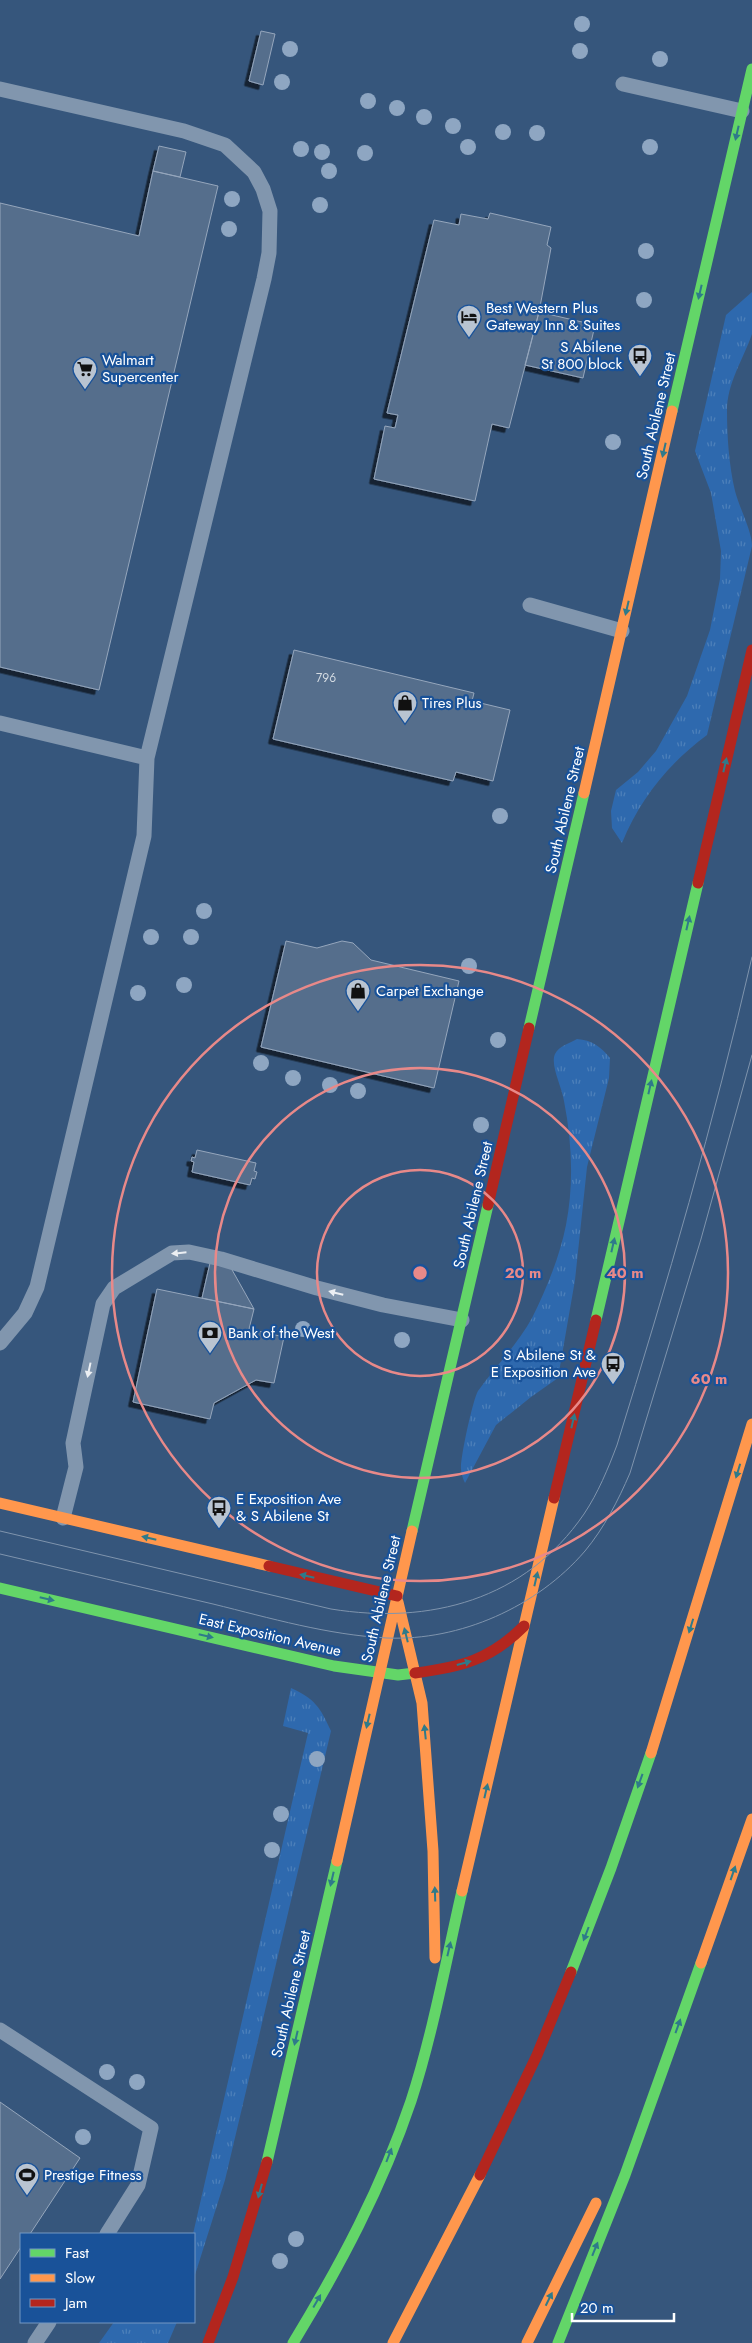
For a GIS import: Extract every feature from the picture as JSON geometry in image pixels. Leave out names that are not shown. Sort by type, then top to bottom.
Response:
[{"type":"main road","name":"South Abilene Street","points":[[208,2343],[234,2277],[272,2144],[379,1673],[752,69]]},
{"type":"main road","points":[[293,2343],[347,2249],[382,2175],[410,2101],[430,2030],[752,650]]},
{"type":"main road","points":[[392,2343],[507,2120],[554,2015],[588,1929],[665,1709],[752,1424]]},
{"type":"main road","points":[[0,1503],[397,1596],[421,1696],[428,1765],[436,1924],[430,2030]]},
{"type":"main road","name":"East Exposition Avenue","points":[[0,1588],[334,1666],[398,1675],[416,1674],[483,1658],[510,1640],[524,1626]]},
{"type":"main road","points":[[558,2343],[625,2175],[752,1819]]},
{"type":"main road","points":[[618,2158],[661,2071]]},
{"type":"main road","points":[[527,2343],[601,2194]]},
{"type":"lane","points":[[623,84],[742,111]]},
{"type":"lane","points":[[0,89],[184,131],[225,145],[254,172],[263,189],[270,211],[269,253],[264,279],[147,758],[144,836],[37,1287],[26,1313],[0,1344]]},
{"type":"lane","points":[[530,605],[622,631]]},
{"type":"lane","points":[[0,723],[147,758]]},
{"type":"lane","points":[[63,1518],[76,1466],[73,1443],[103,1304],[114,1288],[172,1254],[189,1252],[221,1259],[317,1288],[383,1305],[462,1320]]},
{"type":"lane","points":[[0,2030],[151,2128],[138,2185],[108,2233]]},
{"type":"lane","points":[[35,2343],[48,2323]]},
{"type":"green space","points":[[752,292],[752,334],[730,391],[727,431],[733,481],[750,533],[752,546],[707,735],[680,758],[657,783],[629,827],[622,843],[612,828],[611,811],[616,790],[638,772],[656,751],[687,696],[710,630],[720,579],[721,551],[711,493],[695,451],[726,315]]},
{"type":"green space","points":[[577,1039],[596,1045],[610,1058],[609,1078],[587,1167],[575,1280],[558,1378],[496,1425],[465,1483],[461,1472],[461,1463],[467,1429],[478,1391],[520,1337],[532,1318],[552,1273],[560,1249],[569,1210],[571,1179],[570,1147],[563,1095],[555,1070],[554,1059],[559,1049]]},
{"type":"green space","points":[[291,1688],[306,1696],[316,1705],[331,1731],[225,2180],[195,2275],[195,2233],[193,2233],[308,1733],[283,1726]]},
{"type":"green space","points":[[113,2323],[177,2323],[168,2343],[99,2343]]},
{"type":"building","points":[[261,31],[275,34],[263,85],[249,81]]},
{"type":"building","points":[[159,146],[186,152],[180,177],[153,171]]},
{"type":"building","name":"Walmart Supercenter","points":[[153,171],[218,186],[99,690],[0,667],[0,203],[139,236]]},
{"type":"building","name":"Best Western Plus Gateway Inn & Suites","points":[[490,213],[551,227],[547,245],[551,248],[539,312],[509,428],[492,424],[475,501],[374,479],[385,426],[395,428],[398,415],[387,413],[434,220],[459,225],[461,214],[488,219]]},
{"type":"building","points":[[539,312],[595,325],[583,378],[525,365]]},
{"type":"building","points":[[294,650],[474,693],[472,701],[510,710],[493,781],[456,772],[453,781],[273,739]]},
{"type":"building","points":[[286,941],[317,948],[342,941],[353,943],[371,960],[459,981],[434,1088],[261,1047]]},
{"type":"building","points":[[197,1150],[256,1163],[254,1171],[257,1172],[255,1179],[252,1178],[250,1185],[192,1172],[194,1162],[191,1161],[192,1157],[195,1158]]},
{"type":"building","points":[[210,1263],[231,1268],[254,1309],[202,1298]]},
{"type":"building","points":[[157,1289],[254,1309],[249,1329],[284,1337],[274,1383],[256,1380],[214,1403],[210,1419],[133,1402]]},
{"type":"building","name":"Prestige Fitness","points":[[0,2102],[80,2158],[31,2233],[20,2233],[20,2249],[0,2279]]},
{"type":"tram line","points":[[0,1531],[331,1609],[368,1613],[404,1613],[439,1609],[472,1600],[504,1586],[534,1567],[560,1543],[584,1514],[594,1498],[617,1445],[689,1203],[752,957]]},
{"type":"tram line","points":[[0,1554],[299,1625],[387,1638],[442,1634],[469,1627],[521,1604],[544,1589],[566,1571],[592,1542],[610,1514],[630,1473],[701,1239],[752,1055]]},
{"type":"traffic: fast","points":[[672,411],[752,69]]},
{"type":"traffic: fast","points":[[529,1028],[584,793]]},
{"type":"traffic: fast","points":[[596,1320],[698,883]]},
{"type":"traffic: fast","points":[[412,1531],[488,1205]]},
{"type":"traffic: fast","points":[[0,1588],[334,1666],[398,1675],[415,1673]]},
{"type":"traffic: fast","points":[[571,1972],[611,1868],[651,1753]]},
{"type":"traffic: fast","points":[[267,2162],[337,1861]]},
{"type":"traffic: fast","points":[[293,2343],[359,2225],[400,2133],[426,2049],[462,1891]]},
{"type":"traffic: fast","points":[[558,2343],[625,2175],[701,1963]]},
{"type":"traffic: slow","points":[[584,793],[672,411]]},
{"type":"traffic: slow","points":[[651,1753],[752,1424]]},
{"type":"traffic: slow","points":[[462,1891],[554,1498]]},
{"type":"traffic: slow","points":[[0,1503],[269,1566]]},
{"type":"traffic: slow","points":[[337,1861],[412,1531]]},
{"type":"traffic: slow","points":[[398,1602],[422,1703],[433,1851],[435,1958]]},
{"type":"traffic: slow","points":[[701,1963],[752,1819]]},
{"type":"traffic: slow","points":[[393,2343],[480,2175]]},
{"type":"traffic: slow","points":[[527,2343],[596,2203]]},
{"type":"traffic: jam","points":[[698,883],[752,650]]},
{"type":"traffic: jam","points":[[488,1205],[529,1028]]},
{"type":"traffic: jam","points":[[554,1498],[596,1320]]},
{"type":"traffic: jam","points":[[269,1566],[397,1596]]},
{"type":"traffic: jam","points":[[415,1673],[447,1668],[474,1660],[499,1647],[524,1626]]},
{"type":"traffic: jam","points":[[480,2175],[537,2055],[571,1972]]},
{"type":"traffic: jam","points":[[208,2343],[233,2277],[267,2162]]},
{"type":"place","name":"Best Western Plus Gateway Inn & Suites","points":[[469,338]]},
{"type":"place","name":"S Abilene St 800 block","points":[[640,377]]},
{"type":"place","name":"Walmart Supercenter","points":[[85,390]]},
{"type":"place","name":"Tires Plus","points":[[405,724]]},
{"type":"place","name":"Carpet Exchange","points":[[358,1012]]},
{"type":"place","name":"Bank of the West","points":[[210,1354]]},
{"type":"place","name":"S Abilene St & E Exposition Ave","points":[[613,1385]]},
{"type":"place","name":"E Exposition Ave & S Abilene St","points":[[219,1529]]},
{"type":"place","name":"Prestige Fitness","points":[[27,2196]]}]
